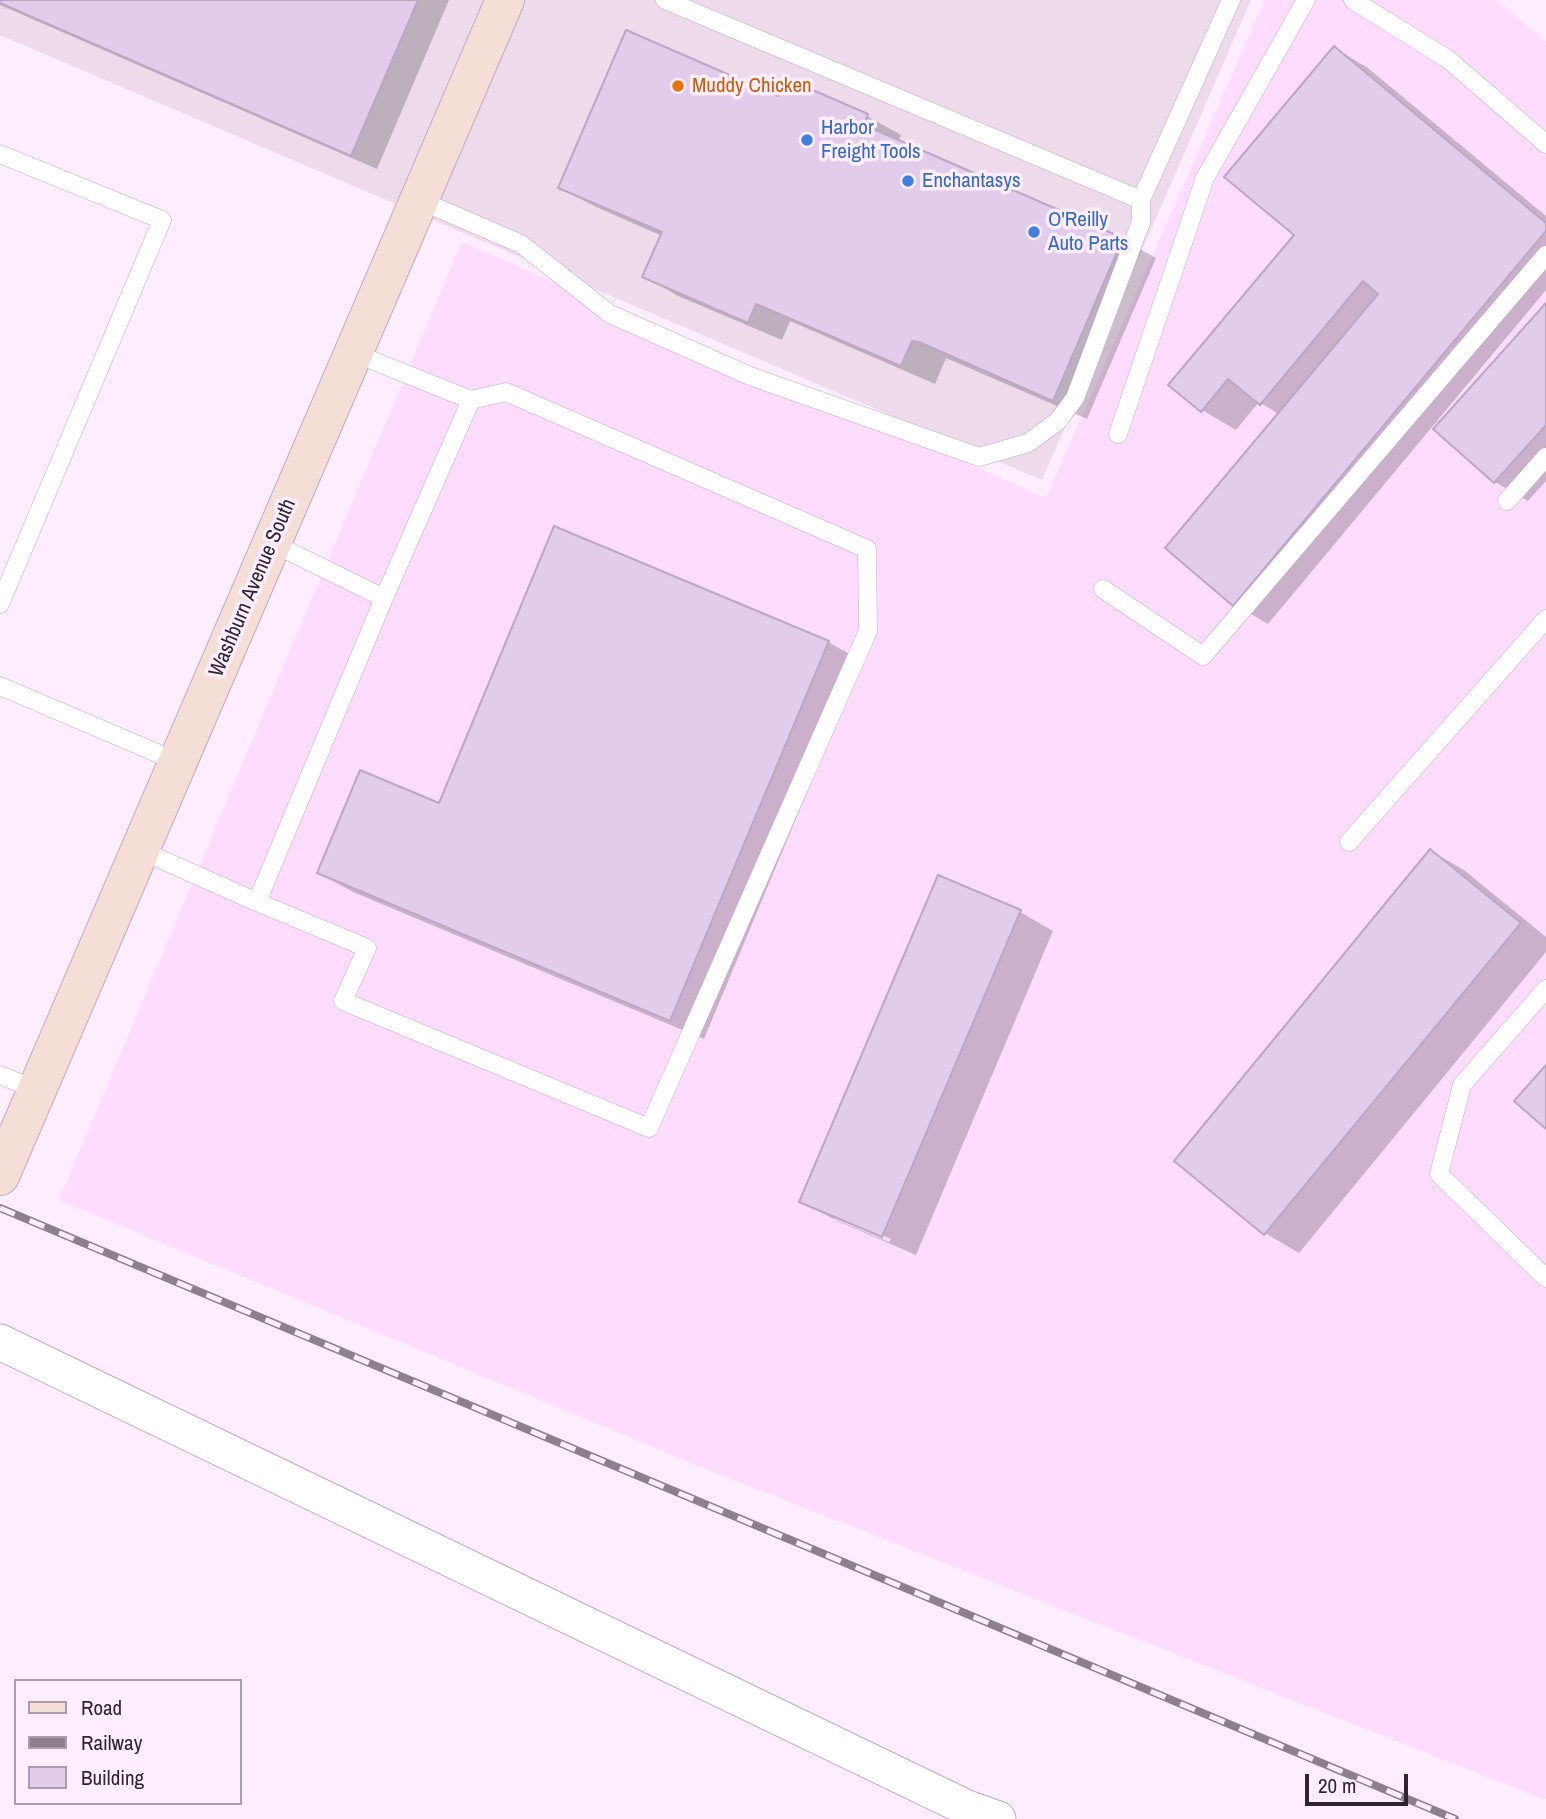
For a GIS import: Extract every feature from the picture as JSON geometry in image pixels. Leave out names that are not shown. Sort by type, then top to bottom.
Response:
[{"type":"street","name":"Washburn Avenue South","points":[[0,1176],[505,0]]},
{"type":"street","points":[[0,1342],[967,1808],[998,1819]]},
{"type":"lane","points":[[665,0],[1140,200]]},
{"type":"lane","points":[[419,200],[521,244],[610,314],[750,376],[979,457],[1028,443],[1058,421],[1075,398],[1141,222],[1140,200],[1231,0]]},
{"type":"lane","points":[[1118,434],[1205,178],[1306,0]]},
{"type":"lane","points":[[1353,0],[1449,60],[1546,144]]},
{"type":"lane","points":[[0,154],[162,220],[0,604]]},
{"type":"lane","points":[[1103,589],[1203,656],[1546,255]]},
{"type":"lane","points":[[140,849],[367,948],[343,1001],[649,1128],[868,631],[867,549],[506,392],[471,400],[354,353]]},
{"type":"lane","points":[[257,902],[384,598],[471,400]]},
{"type":"lane","points":[[1507,501],[1546,457]]},
{"type":"lane","points":[[272,543],[384,598]]},
{"type":"lane","points":[[1349,842],[1546,620]]},
{"type":"lane","points":[[0,686],[178,762]]},
{"type":"lane","points":[[1546,989],[1462,1086],[1439,1174],[1546,1278]]},
{"type":"lane","points":[[0,1075],[37,1090]]},
{"type":"shaded area","points":[[0,0],[1251,0],[1042,480],[0,35]]},
{"type":"shaded area","points":[[1265,0],[1496,0],[1546,42],[1546,1800],[704,1468],[59,1200],[462,242],[1046,498]]},
{"type":"building","points":[[0,0],[418,0],[351,156],[0,3]]},
{"type":"building","points":[[626,30],[778,96],[785,78],[868,114],[864,125],[1123,238],[1053,401],[919,342],[912,341],[901,366],[756,304],[748,323],[642,277],[662,232],[558,188]]},
{"type":"building","points":[[1334,46],[1546,223],[1546,231],[1233,606],[1165,548],[1378,294],[1363,281],[1260,405],[1228,379],[1201,412],[1168,385],[1294,235],[1224,177]]},
{"type":"building","points":[[1546,303],[1546,425],[1494,483],[1433,429]]},
{"type":"building","points":[[554,526],[829,641],[670,1021],[317,873],[360,770],[439,803]]},
{"type":"building","points":[[1430,849],[1521,923],[1264,1235],[1174,1161]]},
{"type":"building","points":[[938,875],[1021,910],[882,1237],[799,1202]]},
{"type":"building","points":[[1546,1065],[1546,1129],[1514,1101]]},
{"type":"railway","points":[[0,1208],[1455,1819]]},
{"type":"place","name":"Muddy Chicken","points":[[678,86]]},
{"type":"place","name":"Harbor Freight Tools","points":[[807,140]]},
{"type":"place","name":"Enchantasys","points":[[908,181]]},
{"type":"place","name":"O'Reilly Auto Parts","points":[[1034,232]]}]
